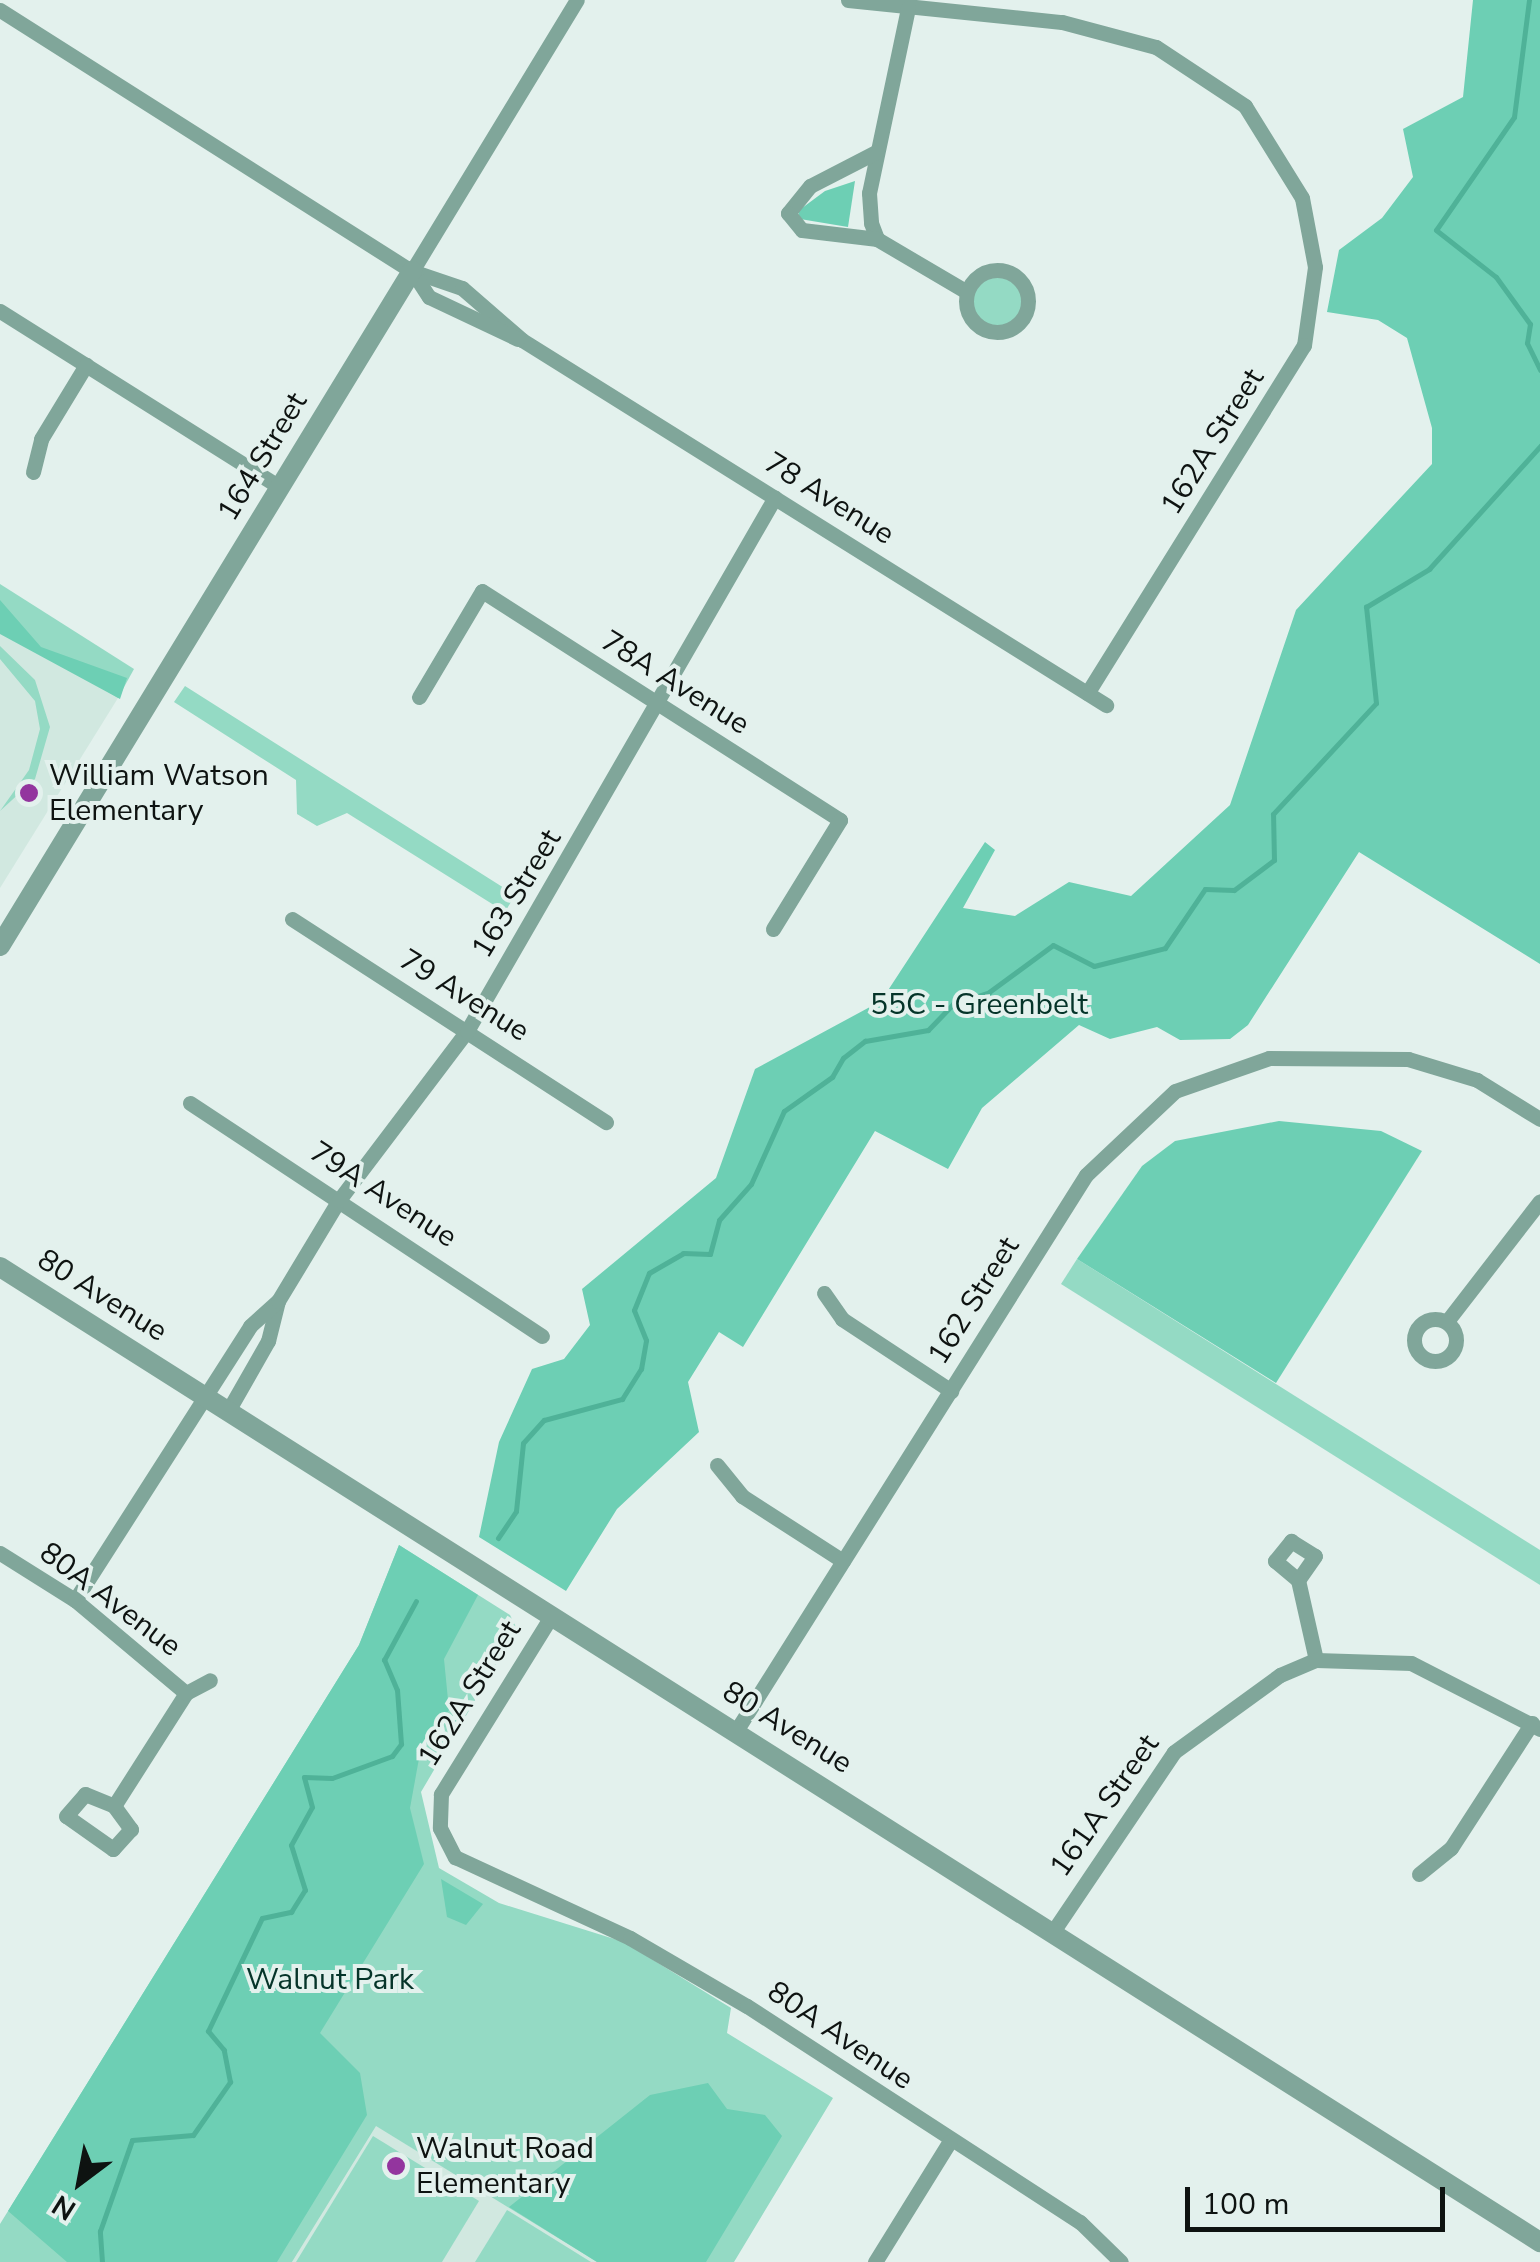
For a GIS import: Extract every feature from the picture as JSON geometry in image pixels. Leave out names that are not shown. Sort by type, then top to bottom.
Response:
[{"type":"street","name":"164 Street","points":[[0,946],[577,0]]},
{"type":"street","name":"162A Street","points":[[848,0],[1078,25],[1184,60],[1254,115],[1302,198],[1315,268],[1299,356],[1087,694]]},
{"type":"street","points":[[876,238],[869,206],[876,152],[908,8]]},
{"type":"street","name":"78 Avenue","points":[[0,10],[412,271],[453,312],[522,340]]},
{"type":"street","points":[[876,152],[810,186],[788,213],[802,230],[876,238],[967,292],[974,323],[995,333],[1016,326],[1028,304],[1007,272],[986,272],[967,292]]},
{"type":"street","name":"78 Avenue","points":[[412,271],[441,274],[522,340],[1106,705]]},
{"type":"street","points":[[0,311],[280,487]]},
{"type":"street","points":[[33,472],[41,440],[86,364]]},
{"type":"street","name":"163 Street","points":[[75,1600],[205,1396],[278,1301],[340,1200],[467,1031],[574,856],[652,701],[775,497]]},
{"type":"street","name":"78A Avenue","points":[[419,697],[482,591],[840,820],[774,929]]},
{"type":"street","name":"79 Avenue","points":[[292,919],[606,1122]]},
{"type":"street","name":"162 Street","points":[[736,1731],[1086,1175],[1151,1110],[1234,1066],[1370,1056],[1477,1080],[1540,1119]]},
{"type":"street","name":"79A Avenue","points":[[190,1104],[542,1336]]},
{"type":"street","points":[[1448,1320],[1540,1202]]},
{"type":"street","name":"80 Avenue","points":[[0,1268],[1540,2242]]},
{"type":"street","points":[[824,1294],[842,1319],[950,1390]]},
{"type":"street","name":"163 Street","points":[[228,1410],[268,1341],[278,1301]]},
{"type":"street","points":[[717,1464],[742,1496],[843,1561]]},
{"type":"street","name":"80A Avenue","points":[[0,1553],[75,1600],[186,1693]]},
{"type":"street","points":[[1298,1580],[1316,1660],[1434,1669],[1536,1726],[1451,1848],[1419,1874]]},
{"type":"street","name":"162A Street","points":[[509,1887],[456,1857],[438,1804],[552,1614]]},
{"type":"street","name":"161A Street","points":[[1052,1933],[1189,1736],[1239,1697],[1316,1660]]},
{"type":"street","points":[[114,1806],[186,1693],[210,1680]]},
{"type":"street","name":"80A Avenue","points":[[509,1887],[630,1938],[1080,2222],[1121,2262]]},
{"type":"street","points":[[875,2262],[950,2142]]},
{"type":"shaded area","name":"William Watson Elementary","points":[[0,625],[118,698],[0,888]]},
{"type":"shaded area","name":"Walnut Road Elementary","points":[[375,2125],[597,2262],[292,2262]]},
{"type":"green space","name":"55C - Greenbelt","points":[[1473,0],[1540,0],[1540,964],[1359,852],[1248,1025],[1230,1039],[1180,1040],[1157,1027],[1110,1039],[1079,1025],[982,1108],[948,1169],[875,1131],[743,1347],[719,1332],[688,1382],[699,1432],[617,1509],[566,1591],[479,1537],[499,1442],[532,1369],[564,1359],[590,1325],[582,1289],[716,1178],[755,1069],[881,1001],[985,842],[995,850],[963,908],[1015,916],[1069,882],[1131,896],[1230,805],[1296,610],[1432,464],[1432,428],[1407,338],[1378,320],[1327,312],[1339,250],[1382,218],[1413,177],[1403,129],[1463,97]]},
{"type":"green space","points":[[855,181],[848,227],[800,219],[798,211],[825,191]]},
{"type":"green space","points":[[997,275],[1015,283],[1023,301],[1015,319],[997,327],[979,319],[971,301],[979,283]]},
{"type":"green space","points":[[0,584],[134,669],[118,698],[0,625]]},
{"type":"green space","points":[[0,600],[41,647],[127,678],[120,699],[0,634]]},
{"type":"green space","points":[[0,646],[35,680],[50,727],[35,779],[0,811],[29,770],[40,729],[35,701],[0,659]]},
{"type":"green space","points":[[185,686],[515,895],[505,912],[347,813],[317,826],[297,814],[296,780],[174,702]]},
{"type":"green space","points":[[1279,1121],[1381,1131],[1422,1151],[1276,1383],[1077,1259],[1142,1166],[1175,1141]]},
{"type":"green space","points":[[1077,1259],[1540,1550],[1540,1585],[1061,1284]]},
{"type":"green space","name":"Walnut Park","points":[[399,1545],[510,1615],[517,1629],[421,1792],[439,1868],[499,1903],[624,1942],[731,2008],[727,2033],[833,2098],[734,2262],[597,2262],[376,2126],[292,2262],[0,2262],[0,2224],[359,1645]]},
{"type":"green space","points":[[399,1545],[478,1595],[444,1659],[449,1710],[420,1753],[410,1808],[424,1864],[320,2033],[360,2073],[367,2115],[277,2262],[67,2262],[8,2211],[359,1645]]},
{"type":"green space","points":[[441,1879],[483,1904],[466,1925],[447,1917]]},
{"type":"green space","points":[[708,2083],[727,2109],[765,2115],[782,2136],[706,2262],[597,2262],[509,2207],[650,2095]]},
{"type":"green space","name":"Walnut Road Elementary","points":[[373,2136],[479,2201],[442,2262],[296,2262]]},
{"type":"green space","points":[[507,2210],[591,2262],[475,2262]]},
{"type":"waterway","points":[[1529,0],[1514,117],[1436,230],[1496,277],[1530,324],[1527,343],[1540,370]]},
{"type":"waterway","points":[[498,1538],[516,1511],[523,1443],[544,1420],[622,1399],[641,1369],[646,1340],[634,1310],[649,1273],[683,1253],[710,1254],[719,1220],[751,1184],[784,1111],[832,1077],[843,1058],[865,1041],[928,1030],[953,1004],[989,992],[1053,945],[1094,966],[1165,948],[1205,889],[1234,890],[1274,860],[1273,814],[1376,703],[1366,607],[1429,569],[1540,446]]},
{"type":"waterway","points":[[102,2262],[100,2231],[132,2140],[193,2135],[230,2082],[224,2050],[208,2031],[262,1918],[291,1912],[305,1890],[291,1845],[312,1807],[304,1777],[332,1778],[392,1756],[401,1744],[397,1690],[384,1660],[416,1601]]},
{"type":"place","name":"William Watson Elementary","points":[[29,793]]},
{"type":"place","name":"Walnut Road Elementary","points":[[396,2166]]}]
